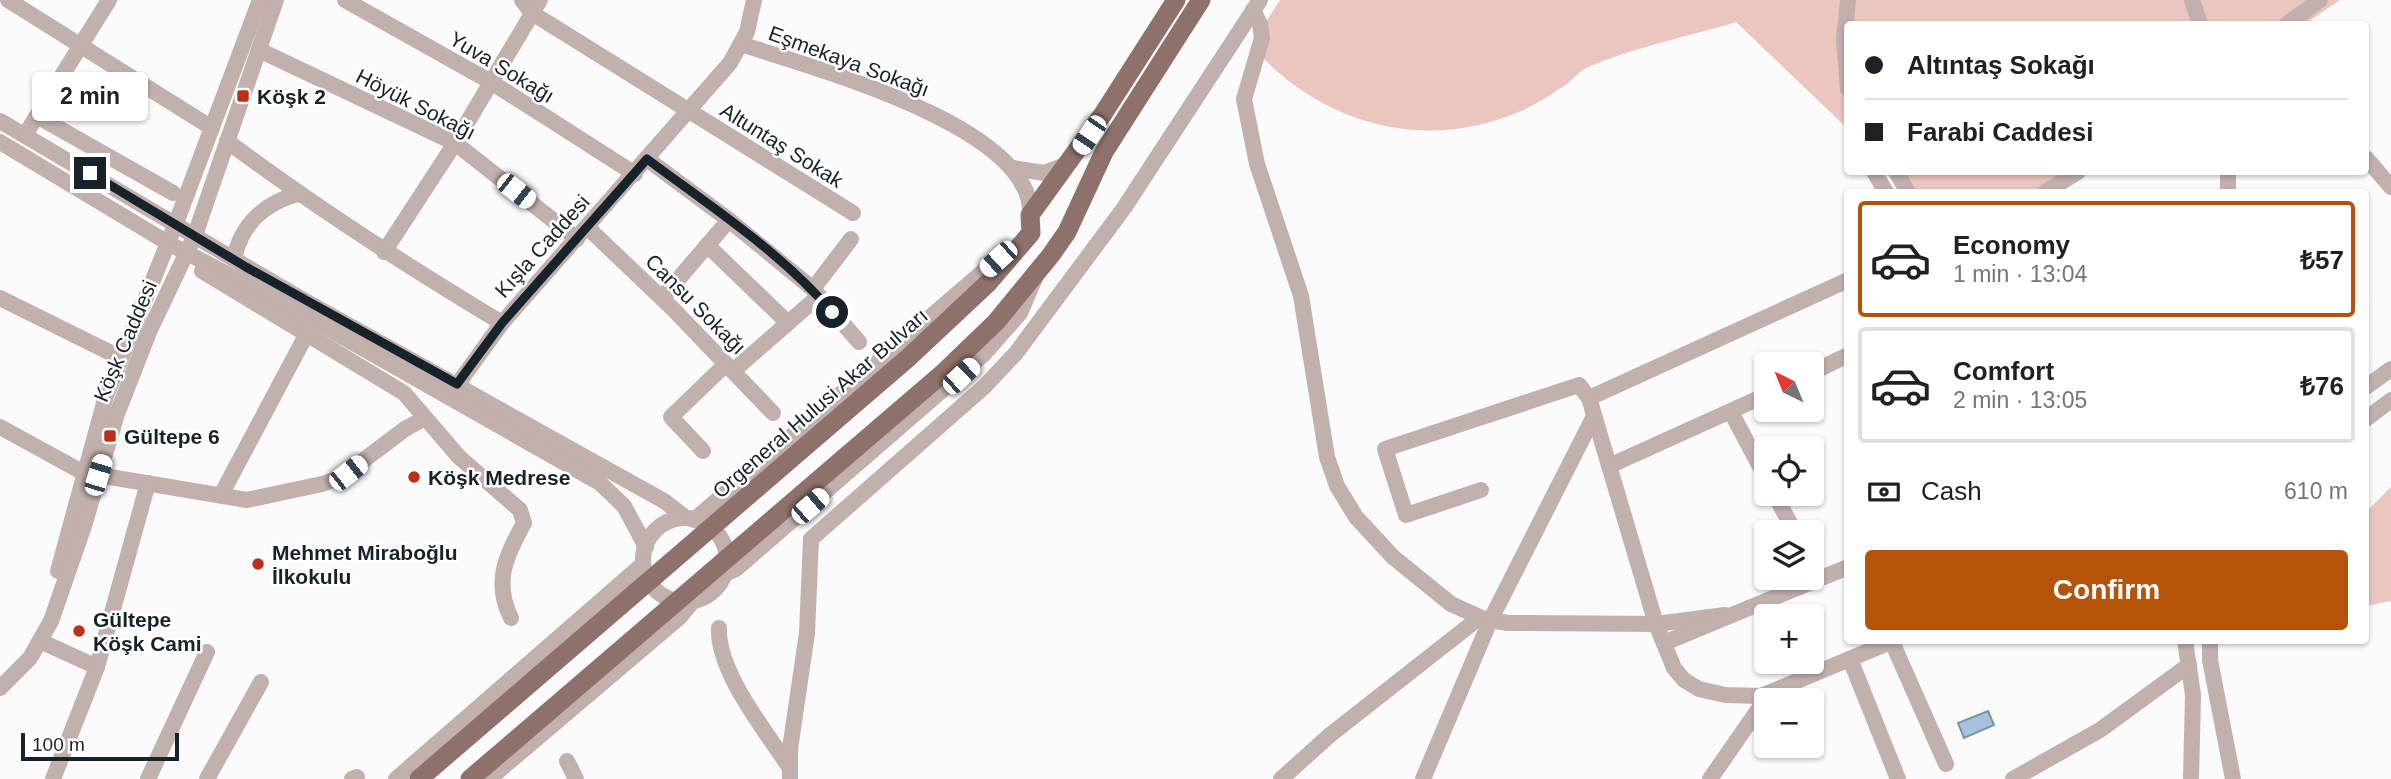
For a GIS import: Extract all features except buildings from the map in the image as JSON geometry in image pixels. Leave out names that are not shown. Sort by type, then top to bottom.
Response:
[{"type":"main road","name":"Orgeneral Hulusi Akar Bulvarı","points":[[419,779],[969,303],[1030,224],[1176,0]]},
{"type":"main road","points":[[470,779],[942,374],[996,322],[1035,278],[1067,232],[1104,152],[1201,0]]},
{"type":"street","points":[[8,0],[212,128]]},
{"type":"street","points":[[25,135],[109,0]]},
{"type":"street","name":"Köşk Caddesi","points":[[0,688],[21,669],[51,621],[84,527],[97,420],[176,223],[260,0]]},
{"type":"street","name":"Köşk Caddesi","points":[[0,679],[25,652],[50,603],[91,474],[132,373],[195,235],[276,0]]},
{"type":"street","name":"Yuva Sokağı","points":[[345,0],[491,82],[635,174]]},
{"type":"street","name":"Kışla Caddesi","points":[[227,141],[298,194],[384,252],[502,323],[689,112],[741,44],[754,0]]},
{"type":"street","points":[[1845,19],[1848,0]]},
{"type":"street","points":[[1845,19],[1856,0]]},
{"type":"street","points":[[2192,0],[2199,21]]},
{"type":"street","points":[[2291,21],[2320,0]]},
{"type":"street","points":[[384,252],[455,143],[491,82],[531,4]]},
{"type":"street","name":"Altuntaş Sokak","points":[[531,4],[689,112],[853,213]]},
{"type":"street","points":[[1257,5],[1262,38],[1244,99],[1257,164],[1301,296],[1321,429],[1331,471],[1350,509],[1380,545],[1451,604],[1484,619],[1656,624],[1725,615]]},
{"type":"street","points":[[790,773],[807,633],[811,539],[984,387],[1016,353],[1124,208],[1257,5]]},
{"type":"street","name":"Eşmekaya Sokağı","points":[[741,44],[882,92],[925,110],[974,138],[1011,167]]},
{"type":"street","name":"Höyük Sokağı","points":[[259,50],[455,143],[582,233]]},
{"type":"street","points":[[37,116],[173,193]]},
{"type":"street","points":[[0,121],[176,223],[234,260],[664,501],[690,519],[710,527],[721,540],[726,556],[724,574],[715,589],[693,601],[671,625],[489,779]]},
{"type":"street","points":[[0,142],[168,243],[186,251],[208,269],[310,327],[600,483],[624,506],[646,547]]},
{"type":"street","points":[[647,159],[729,220],[816,293],[859,342]]},
{"type":"street","points":[[2369,161],[2391,187]]},
{"type":"street","points":[[1011,167],[1030,173],[1044,173],[1069,163]]},
{"type":"street","points":[[693,601],[675,601],[660,594],[648,580],[643,564],[646,547],[661,526],[690,519],[1030,224],[1028,193],[1011,167]]},
{"type":"street","points":[[2050,189],[2073,175]]},
{"type":"street","points":[[234,260],[242,235],[253,219],[278,200],[298,194]]},
{"type":"street","points":[[662,298],[729,220]]},
{"type":"street","name":"Cansu Sokağı","points":[[582,233],[662,298],[774,413]]},
{"type":"street","points":[[703,451],[671,417],[729,367],[788,323],[816,293],[851,239]]},
{"type":"street","points":[[707,245],[788,323]]},
{"type":"street","points":[[168,292],[208,269]]},
{"type":"street","points":[[724,574],[747,560],[976,362],[1020,313],[1035,278]]},
{"type":"street","points":[[1589,398],[1844,282]]},
{"type":"street","points":[[0,298],[121,358]]},
{"type":"street","points":[[457,384],[502,323]]},
{"type":"street","points":[[310,327],[404,393],[472,470],[517,506],[523,514],[524,523],[506,556],[502,576],[504,603],[511,618]]},
{"type":"street","points":[[221,495],[310,327]]},
{"type":"street","points":[[1824,367],[1844,357]]},
{"type":"street","points":[[2369,385],[2391,369]]},
{"type":"street","points":[[1481,490],[1406,515],[1385,449],[1578,385],[1589,398],[1656,624],[1674,668],[1691,685],[1735,697],[1754,695]]},
{"type":"street","points":[[2369,417],[2391,400]]},
{"type":"street","points":[[1609,466],[1754,401]]},
{"type":"street","points":[[1731,412],[1754,455]]},
{"type":"street","points":[[1423,779],[1484,619],[1594,416]]},
{"type":"street","points":[[0,427],[91,474],[247,500],[331,482],[425,418]]},
{"type":"street","points":[[53,779],[97,667],[148,483]]},
{"type":"street","points":[[396,779],[643,564]]},
{"type":"street","points":[[1824,576],[1844,569]]},
{"type":"street","points":[[1664,643],[1789,590]]},
{"type":"street","points":[[1281,779],[1330,735],[1484,619]]},
{"type":"street","points":[[719,628],[721,650],[728,669],[790,773]]},
{"type":"street","points":[[40,641],[97,667]]},
{"type":"street","points":[[1783,688],[1886,644]]},
{"type":"street","points":[[1894,644],[1946,764]]},
{"type":"street","points":[[2186,644],[2193,715],[2191,779]]},
{"type":"street","points":[[2210,644],[2210,660],[2233,779]]},
{"type":"street","points":[[148,779],[207,652]]},
{"type":"street","points":[[1850,659],[1898,779]]},
{"type":"street","points":[[2013,779],[2100,730],[2189,665]]},
{"type":"street","points":[[207,779],[261,682]]},
{"type":"street","points":[[1710,779],[1754,716]]},
{"type":"street","points":[[567,761],[576,779]]},
{"type":"shaded area","points":[[1280,0],[2340,0],[2309,21],[1844,21],[1844,125],[1736,22],[1606,60],[1585,69],[1561,88],[1521,111],[1484,124],[1447,130],[1411,130],[1375,123],[1340,111],[1308,94],[1278,72],[1251,45]]},
{"type":"shaded area","points":[[1895,175],[2066,175],[2040,189],[1911,189]]},
{"type":"shaded area","points":[[2391,487],[2391,601],[2369,605],[2369,509]]},
{"type":"water","points":[[1988,711],[1994,725],[1964,738],[1958,723]]},
{"type":"place","name":"Köşk 2","points":[[243,96]]},
{"type":"place","name":"Gültepe 6","points":[[110,436]]},
{"type":"place","name":"Köşk Medrese","points":[[414,477]]},
{"type":"place","name":"Mehmet Miraboğlu İlkokulu","points":[[258,564]]},
{"type":"place","name":"Gültepe Köşk Cami","points":[[79,631]]},
{"type":"route","points":[[90,173],[298,297],[457,384],[502,323],[647,159],[729,220],[813,289],[832,312]]}]
